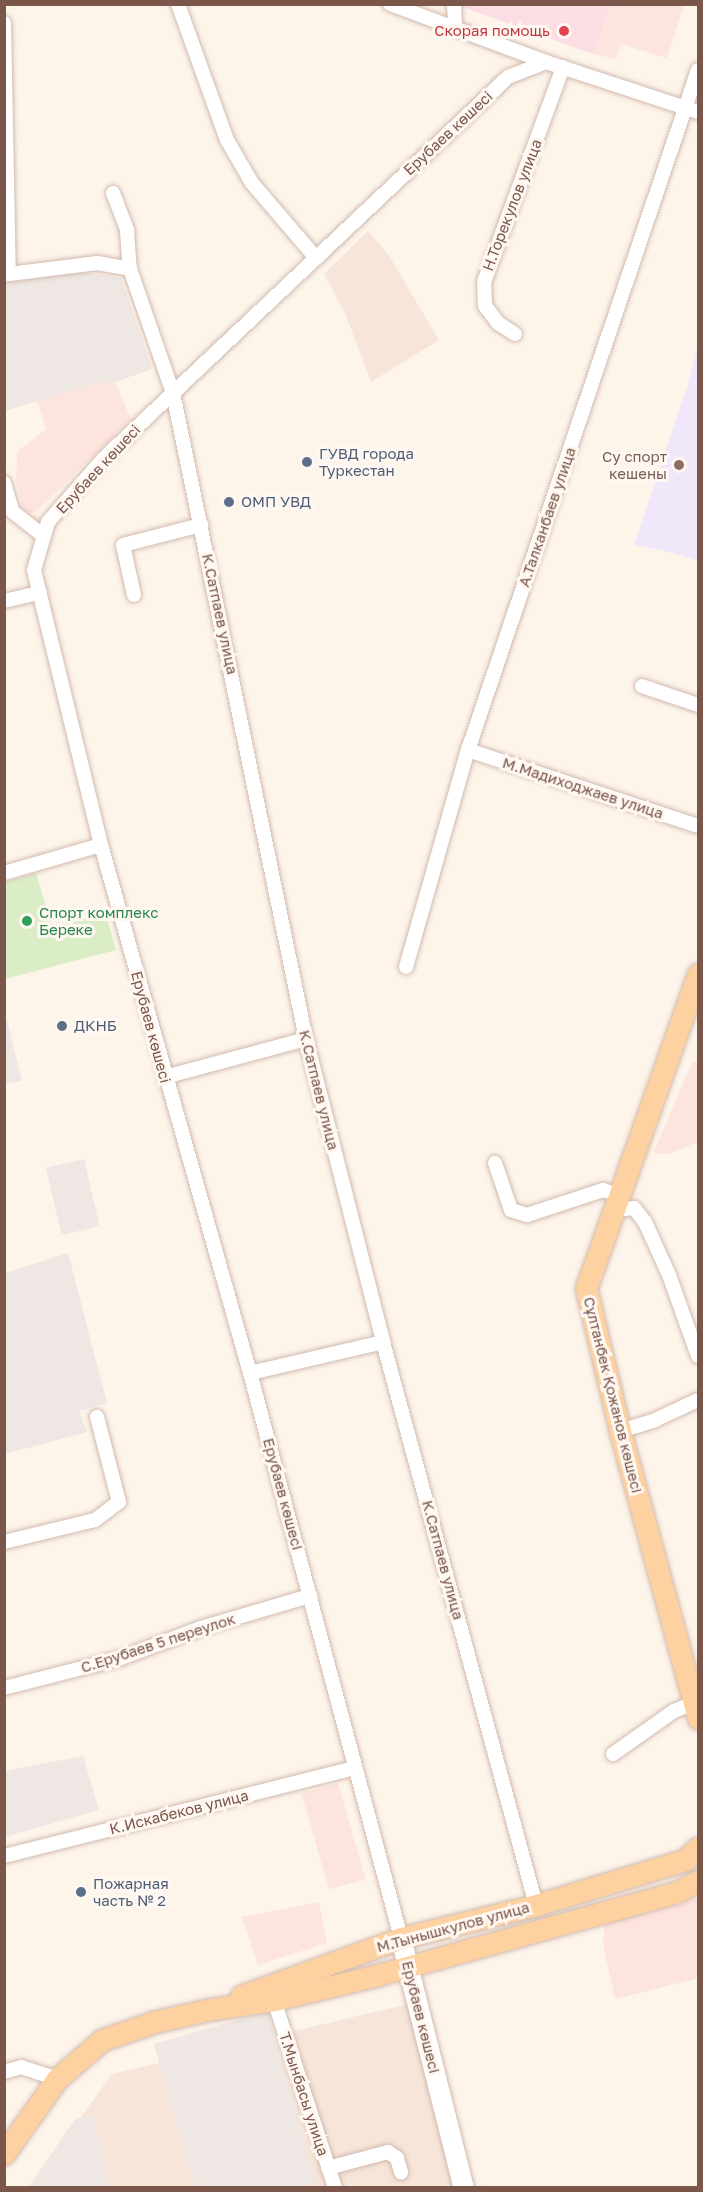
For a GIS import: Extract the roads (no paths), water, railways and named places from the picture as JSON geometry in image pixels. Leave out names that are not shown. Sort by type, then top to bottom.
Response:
[{"type":"main road","name":"Сұлтанбек Қожанов көшесі","points":[[696,1711],[620,1431],[586,1288],[699,974]]},
{"type":"main road","name":"М.Тынышкулов улица","points":[[207,2010],[291,1976],[401,1938],[536,1905],[686,1860],[699,1848]]},
{"type":"main road","name":"М.Тынышкулов улица","points":[[4,2154],[57,2079],[102,2040],[154,2022],[207,2010],[274,2000],[408,1966],[677,1892],[699,1881]]},
{"type":"main road","name":"Ерубаев көшесі","points":[[401,1938],[464,2187]]},
{"type":"street","points":[[178,4],[227,140],[252,183],[316,258]]},
{"type":"street","points":[[390,4],[455,26],[546,62],[692,110]]},
{"type":"street","points":[[454,4],[455,26]]},
{"type":"street","points":[[4,23],[7,274],[97,263],[130,269]]},
{"type":"street","name":"Ерубаев көшесі","points":[[401,1938],[249,1373],[101,845],[34,570],[48,522],[104,458],[508,76],[546,62]]},
{"type":"street","name":"Н.Торекулов улица","points":[[514,334],[498,323],[485,306],[484,282],[563,67]]},
{"type":"street","name":"А.Талканбаев улица","points":[[406,967],[468,750],[692,110],[699,70]]},
{"type":"street","name":"К.Сатпаев улица","points":[[113,193],[127,230],[130,269],[173,393],[306,1039],[383,1342],[536,1905]]},
{"type":"street","points":[[4,483],[13,512],[44,536]]},
{"type":"street","points":[[134,595],[123,545],[201,525]]},
{"type":"street","points":[[4,601],[40,593]]},
{"type":"street","points":[[642,686],[699,705]]},
{"type":"street","name":"М.Мадиходжаев улица","points":[[468,750],[699,826]]},
{"type":"street","points":[[4,873],[101,845]]},
{"type":"street","points":[[165,1077],[306,1039]]},
{"type":"street","points":[[495,1163],[511,1210],[527,1215],[603,1190],[618,1203],[634,1208],[645,1222],[669,1275],[699,1356]]},
{"type":"street","points":[[249,1373],[383,1342]]},
{"type":"street","points":[[620,1431],[655,1420],[699,1400]]},
{"type":"street","points":[[4,1542],[95,1520],[118,1502],[97,1417]]},
{"type":"street","name":"С.Ерубаев 5 переулок","points":[[4,1688],[121,1659],[201,1628],[310,1596]]},
{"type":"street","points":[[613,1754],[674,1711],[696,1711]]},
{"type":"street","name":"К.Искабеков улица","points":[[4,1856],[354,1768]]},
{"type":"street","name":"Т.Мынбасы улица","points":[[274,2000],[335,2187]]},
{"type":"street","points":[[4,2073],[21,2067],[57,2079]]},
{"type":"street","points":[[328,2168],[388,2152],[397,2158],[400,2172]]},
{"type":"place","name":"Скорая помощь","points":[[564,31]]},
{"type":"place","name":"ГУВД города Туркестан","points":[[307,462]]},
{"type":"place","name":"Су спорт кешены","points":[[679,465]]},
{"type":"place","name":"ОМП УВД","points":[[229,502]]},
{"type":"place","name":"Спорт комплекс Береке","points":[[27,921]]},
{"type":"place","name":"ДКНБ","points":[[62,1026]]},
{"type":"place","name":"Пожарная часть № 2","points":[[81,1892]]}]
